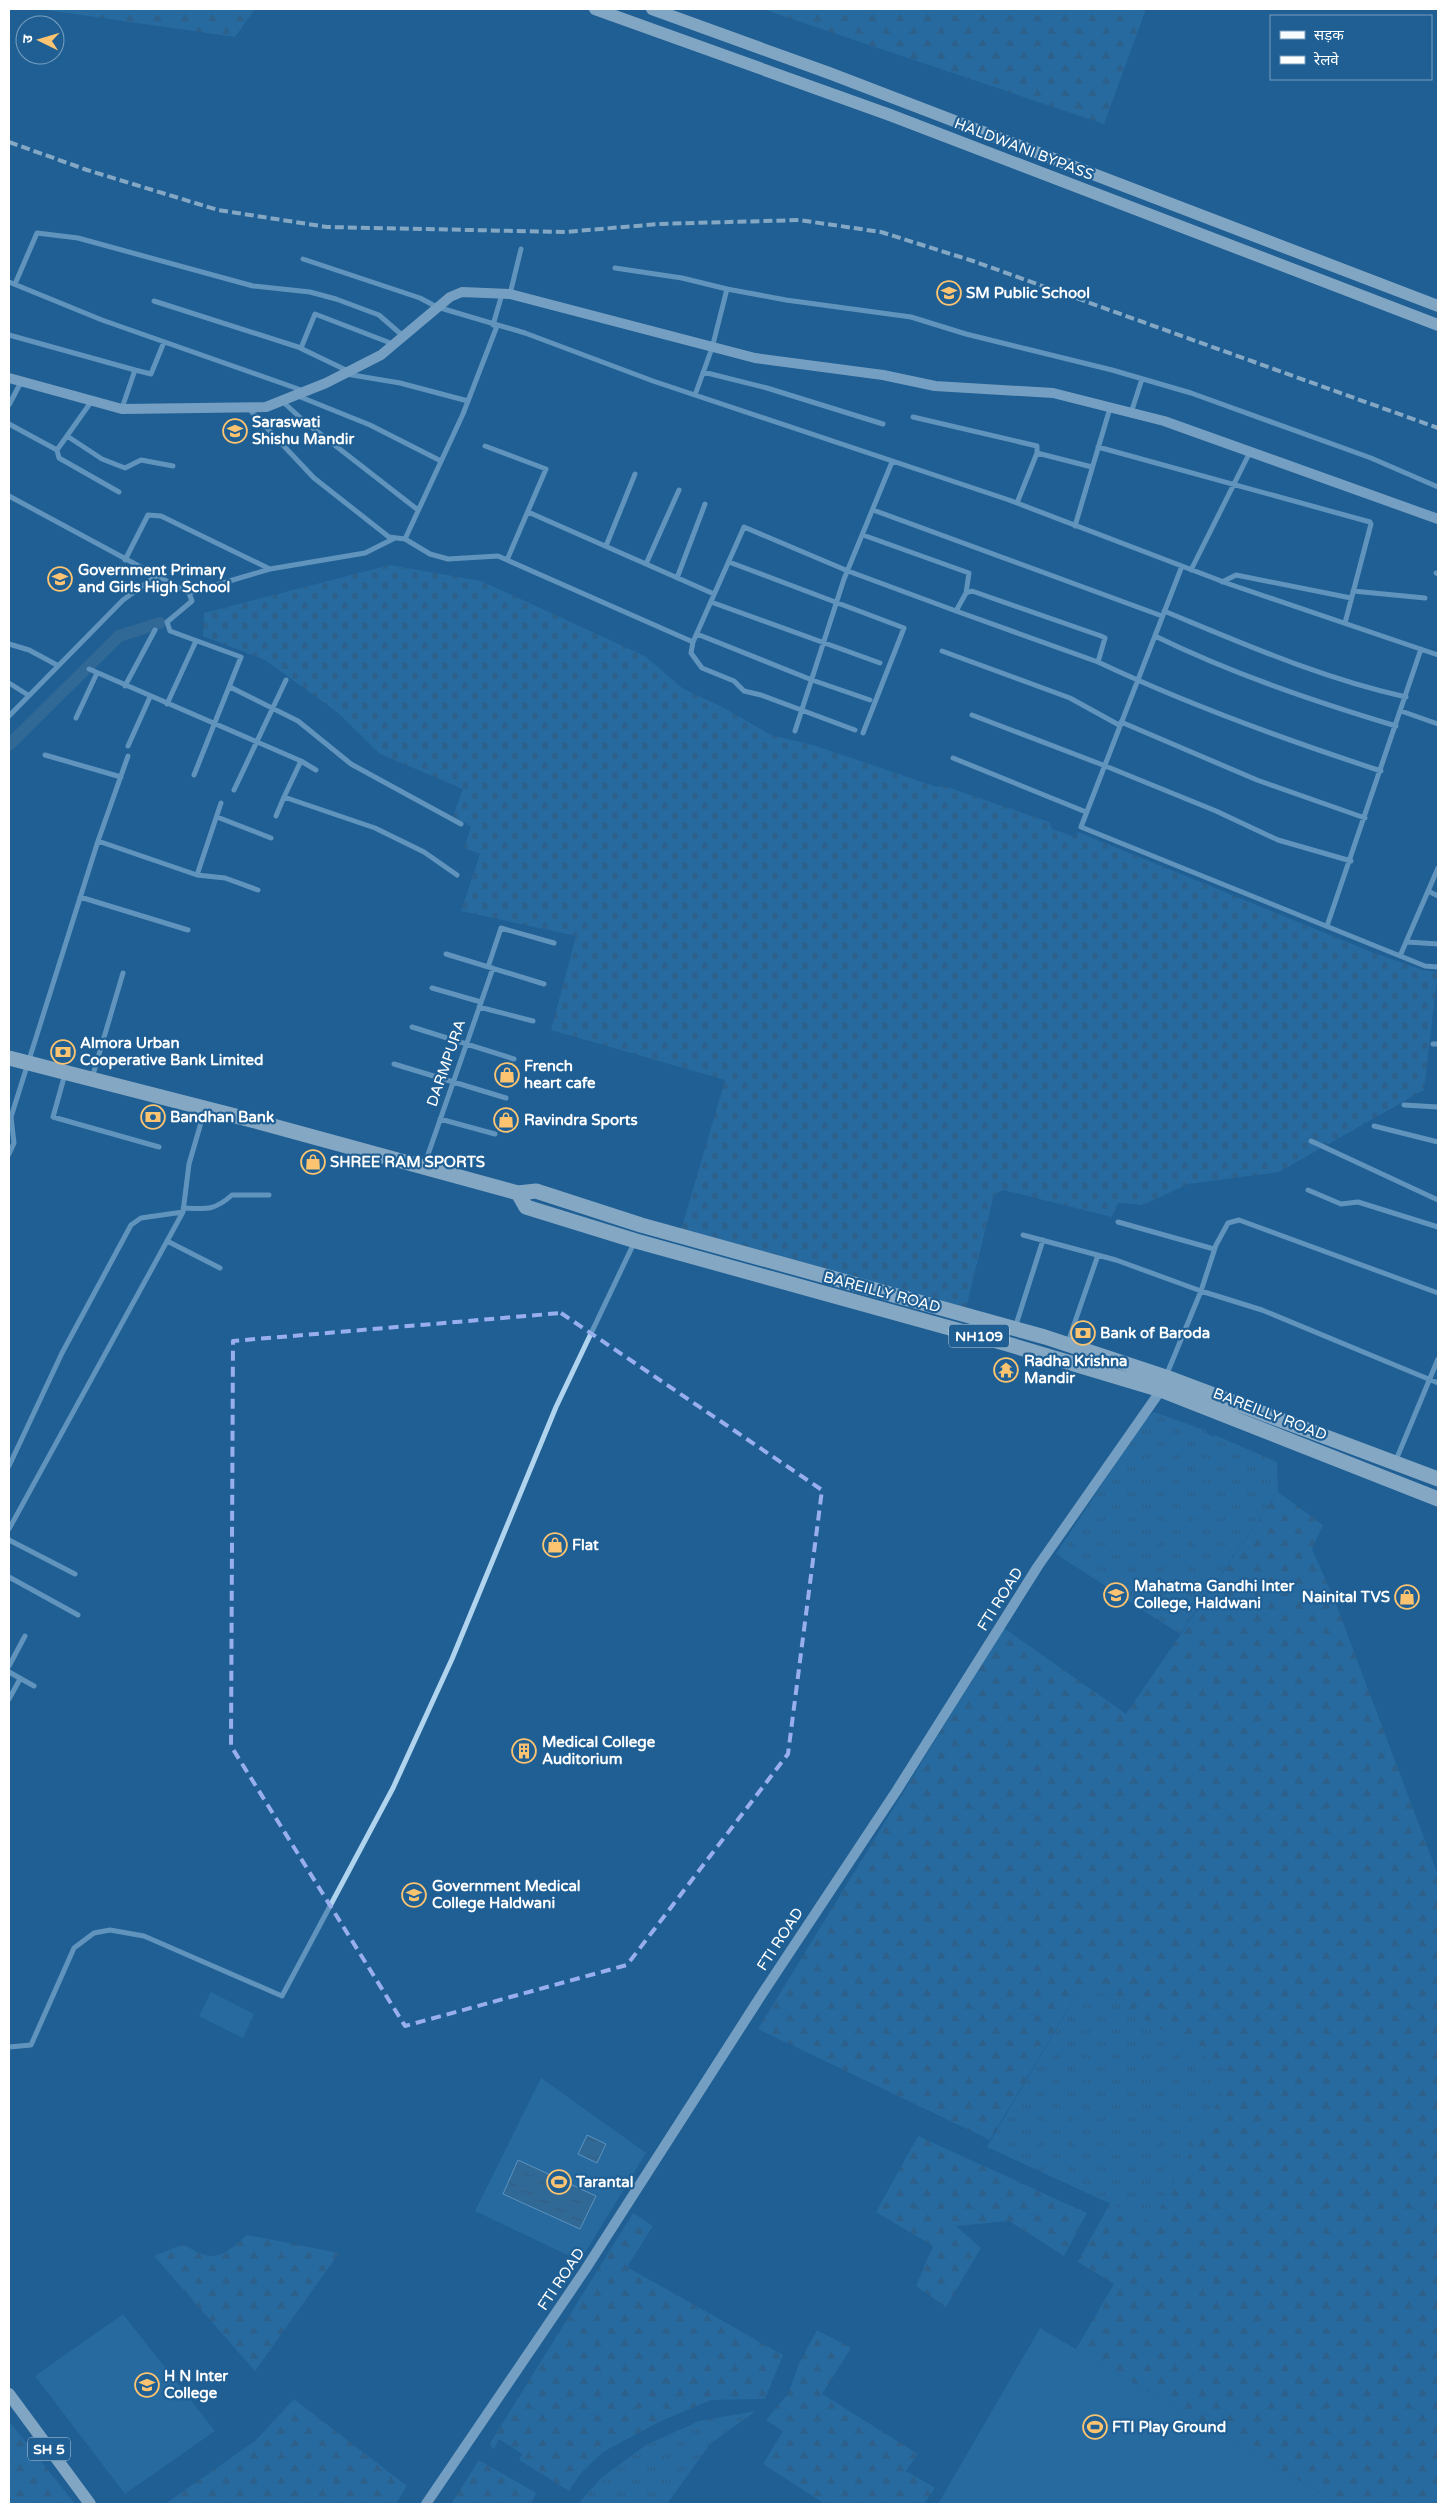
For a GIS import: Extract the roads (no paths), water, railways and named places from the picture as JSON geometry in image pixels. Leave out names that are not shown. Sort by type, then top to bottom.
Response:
[{"type":"highway","name":"BAREILLY ROAD","points":[[9,1058],[518,1193],[536,1191],[641,1225],[1067,1344],[1438,1499]]},
{"type":"highway","name":"BAREILLY ROAD","points":[[518,1193],[526,1207],[636,1241],[1004,1343],[1163,1384],[1395,1462],[1438,1479]]},
{"type":"highway","points":[[636,1241],[641,1225]]},
{"type":"highway","points":[[1388,1479],[1395,1462]]},
{"type":"main road","name":"HALDWANI BYPASS","points":[[595,9],[899,118],[1438,325]]},
{"type":"main road","name":"HALDWANI BYPASS","points":[[652,9],[829,73],[1438,306]]},
{"type":"main road","name":"SH 5","points":[[9,2394],[90,2504]]},
{"type":"street","points":[[403,336],[379,315],[336,299],[310,292],[253,286],[78,238],[37,233],[12,283],[102,320],[300,393],[370,425],[441,461]]},
{"type":"street","points":[[405,539],[468,401],[522,249]]},
{"type":"street","points":[[303,259],[420,298],[437,307],[525,333],[695,395],[1017,503],[1222,582],[1438,655]]},
{"type":"street","points":[[615,268],[682,278],[727,289],[911,317],[966,334],[1192,393],[1371,458],[1438,487]]},
{"type":"street","points":[[695,395],[712,348],[727,289]]},
{"type":"street","points":[[9,378],[122,409],[266,406],[300,393],[381,355],[450,297],[462,292],[506,294],[755,358],[883,375],[935,386],[1053,393],[1164,421],[1438,519]]},
{"type":"street","points":[[154,301],[301,348],[346,372],[468,401]]},
{"type":"street","points":[[301,348],[315,314],[393,344]]},
{"type":"street","points":[[9,335],[151,374],[164,342]]},
{"type":"street","points":[[122,409],[135,370]]},
{"type":"street","points":[[703,372],[767,388],[883,424]]},
{"type":"street","points":[[1131,413],[1142,379]]},
{"type":"street","points":[[9,406],[22,382]]},
{"type":"street","points":[[281,400],[305,422],[418,510]]},
{"type":"street","points":[[57,450],[91,402]]},
{"type":"street","points":[[247,407],[314,478],[389,537],[405,539],[430,554],[448,558],[498,556],[693,642]]},
{"type":"street","points":[[1075,526],[1110,408]]},
{"type":"street","points":[[913,417],[1035,445],[1037,453],[1017,503]]},
{"type":"street","points":[[9,424],[57,450],[59,458],[119,492]]},
{"type":"street","points":[[67,436],[102,459],[125,468],[140,460],[173,466]]},
{"type":"street","points":[[485,446],[546,469],[507,560]]},
{"type":"street","points":[[1098,447],[1370,522],[1345,623]]},
{"type":"street","points":[[1191,570],[1250,451]]},
{"type":"street","points":[[1037,453],[1092,467]]},
{"type":"street","points":[[795,731],[848,571],[892,462]]},
{"type":"street","points":[[606,546],[635,474]]},
{"type":"street","points":[[646,564],[679,490]]},
{"type":"street","points":[[9,496],[188,593],[192,601],[167,622],[170,632],[241,657],[216,724],[194,775]]},
{"type":"street","points":[[677,578],[705,504]]},
{"type":"street","points":[[873,510],[1163,614],[1284,661],[1366,688],[1406,697]]},
{"type":"street","points":[[528,512],[714,594]]},
{"type":"street","points":[[125,560],[148,515],[161,516],[270,569]]},
{"type":"street","points":[[856,730],[801,712],[761,695],[744,691],[734,681],[702,668],[692,653],[693,642],[744,527],[848,571],[1098,662],[1137,680],[1325,753],[1381,771]]},
{"type":"street","points":[[863,535],[969,574],[966,593],[956,611]]},
{"type":"street","points":[[188,593],[270,569],[365,553],[395,538]]},
{"type":"street","points":[[729,562],[904,628],[864,733]]},
{"type":"street","points":[[1182,566],[1081,827],[1425,966],[1438,967]]},
{"type":"street","points":[[1222,582],[1236,575],[1351,598]]},
{"type":"street","points":[[9,716],[28,694],[122,600],[156,576]]},
{"type":"street","points":[[966,593],[972,590],[1105,638],[1106,642],[1098,662]]},
{"type":"street","points":[[1353,591],[1425,598]]},
{"type":"street","points":[[711,602],[880,664]]},
{"type":"street","points":[[125,686],[155,630]]},
{"type":"street","points":[[697,634],[812,680],[870,700]]},
{"type":"street","points":[[1154,636],[1197,656],[1306,699],[1396,726]]},
{"type":"street","points":[[167,704],[196,641]]},
{"type":"street","points":[[9,644],[29,650],[57,665]]},
{"type":"street","points":[[1327,926],[1351,861],[1421,649]]},
{"type":"street","points":[[942,651],[1070,698],[1120,723],[1257,780],[1365,818]]},
{"type":"street","points":[[89,669],[301,761],[316,770]]},
{"type":"street","points":[[76,718],[98,673]]},
{"type":"street","points":[[234,790],[286,680]]},
{"type":"street","points":[[9,683],[28,694]]},
{"type":"street","points":[[230,687],[298,721],[351,764],[461,824]]},
{"type":"street","points":[[128,746],[150,697]]},
{"type":"street","points":[[1401,711],[1438,724]]},
{"type":"street","points":[[972,715],[1104,765],[1216,811],[1278,840],[1351,861]]},
{"type":"street","points":[[45,755],[121,777]]},
{"type":"street","points":[[9,1154],[14,1142],[10,1121],[98,841],[128,756]]},
{"type":"street","points":[[953,758],[1086,812]]},
{"type":"street","points":[[276,816],[301,761]]},
{"type":"street","points":[[284,797],[375,828],[424,852],[457,875]]},
{"type":"street","points":[[197,875],[221,803]]},
{"type":"street","points":[[217,817],[271,838]]},
{"type":"street","points":[[98,841],[197,875],[225,878],[258,890]]},
{"type":"street","points":[[1400,956],[1438,868]]},
{"type":"street","points":[[1428,891],[1438,896]]},
{"type":"street","points":[[80,897],[188,930]]},
{"type":"street","name":"DARMPURA","points":[[423,1167],[480,1005],[501,928],[554,943]]},
{"type":"street","points":[[1407,942],[1438,944]]},
{"type":"street","points":[[446,954],[544,984]]},
{"type":"street","points":[[91,1080],[123,973]]},
{"type":"street","points":[[432,988],[533,1021]]},
{"type":"street","points":[[412,1026],[514,1059]]},
{"type":"street","points":[[394,1064],[506,1098]]},
{"type":"street","points":[[66,1073],[52,1117],[159,1147]]},
{"type":"street","points":[[1404,1104],[1438,1107]]},
{"type":"street","points":[[9,1528],[183,1210],[189,1164],[205,1109]]},
{"type":"street","points":[[440,1119],[495,1134]]},
{"type":"street","points":[[1374,1126],[1438,1142]]},
{"type":"street","points":[[1311,1140],[1438,1199]]},
{"type":"street","points":[[1308,1190],[1341,1204],[1358,1202],[1438,1227]]},
{"type":"street","points":[[9,1466],[62,1353],[131,1225],[141,1218],[183,1210],[207,1209],[220,1206],[232,1195],[269,1195]]},
{"type":"street","points":[[1163,1384],[1201,1291],[1214,1249],[1223,1228],[1228,1223],[1239,1220],[1438,1293]]},
{"type":"street","points":[[1118,1222],[1214,1249]]},
{"type":"street","points":[[1023,1235],[1098,1255],[1262,1310],[1438,1382]]},
{"type":"street","points":[[1014,1329],[1043,1240]]},
{"type":"street","points":[[167,1241],[220,1268]]},
{"type":"street","points":[[9,2047],[31,2046],[74,1948],[94,1933],[110,1930],[144,1936],[282,1996],[393,1788],[452,1659],[556,1407],[636,1241]]},
{"type":"street","points":[[1067,1344],[1098,1255]]},
{"type":"street","points":[[1395,1462],[1431,1380],[1438,1359]]},
{"type":"street","name":"FTI ROAD","points":[[426,2504],[590,2263],[762,1994],[897,1790],[1038,1566],[1163,1384]]},
{"type":"street","points":[[9,1540],[75,1574]]},
{"type":"street","points":[[9,1577],[78,1615]]},
{"type":"street","points":[[9,1666],[25,1636]]},
{"type":"street","points":[[9,1672],[34,1686]]},
{"type":"street","points":[[9,1699],[20,1679]]},
{"type":"water","points":[[587,2135],[606,2144],[597,2163],[578,2154]]},
{"type":"water","points":[[518,2160],[596,2196],[580,2229],[503,2194]]},
{"type":"waterway","points":[[9,745],[119,636],[160,623]]},
{"type":"railway","points":[[9,142],[87,170],[218,210],[327,227],[565,232],[659,224],[799,220],[881,232],[973,261],[1438,428]]},
{"type":"place","name":"SM Public School","points":[[949,293]]},
{"type":"place","name":"Saraswati Shishu Mandir","points":[[235,431]]},
{"type":"place","name":"Government Primary and Girls High School","points":[[60,579]]},
{"type":"place","name":"Almora Urban Cooperative Bank Limited","points":[[63,1052]]},
{"type":"place","name":"French heart cafe","points":[[507,1075]]},
{"type":"place","name":"Bandhan Bank","points":[[153,1117]]},
{"type":"place","name":"Ravindra Sports","points":[[506,1120]]},
{"type":"place","name":"SHREE RAM SPORTS","points":[[313,1162]]},
{"type":"place","name":"Bank of Baroda","points":[[1083,1333]]},
{"type":"place","name":"Radha Krishna Mandir","points":[[1006,1370]]},
{"type":"place","name":"Flat","points":[[555,1545]]},
{"type":"place","name":"Mahatma Gandhi Inter College, Haldwani","points":[[1116,1595]]},
{"type":"place","name":"Nainital TVS","points":[[1407,1597]]},
{"type":"place","name":"Medical College Auditorium","points":[[524,1751]]},
{"type":"place","name":"Government Medical College Haldwani","points":[[414,1895]]},
{"type":"place","name":"Tarantal","points":[[559,2182]]},
{"type":"place","name":"H N Inter College","points":[[147,2385]]},
{"type":"place","name":"FTI Play Ground","points":[[1095,2427]]}]
